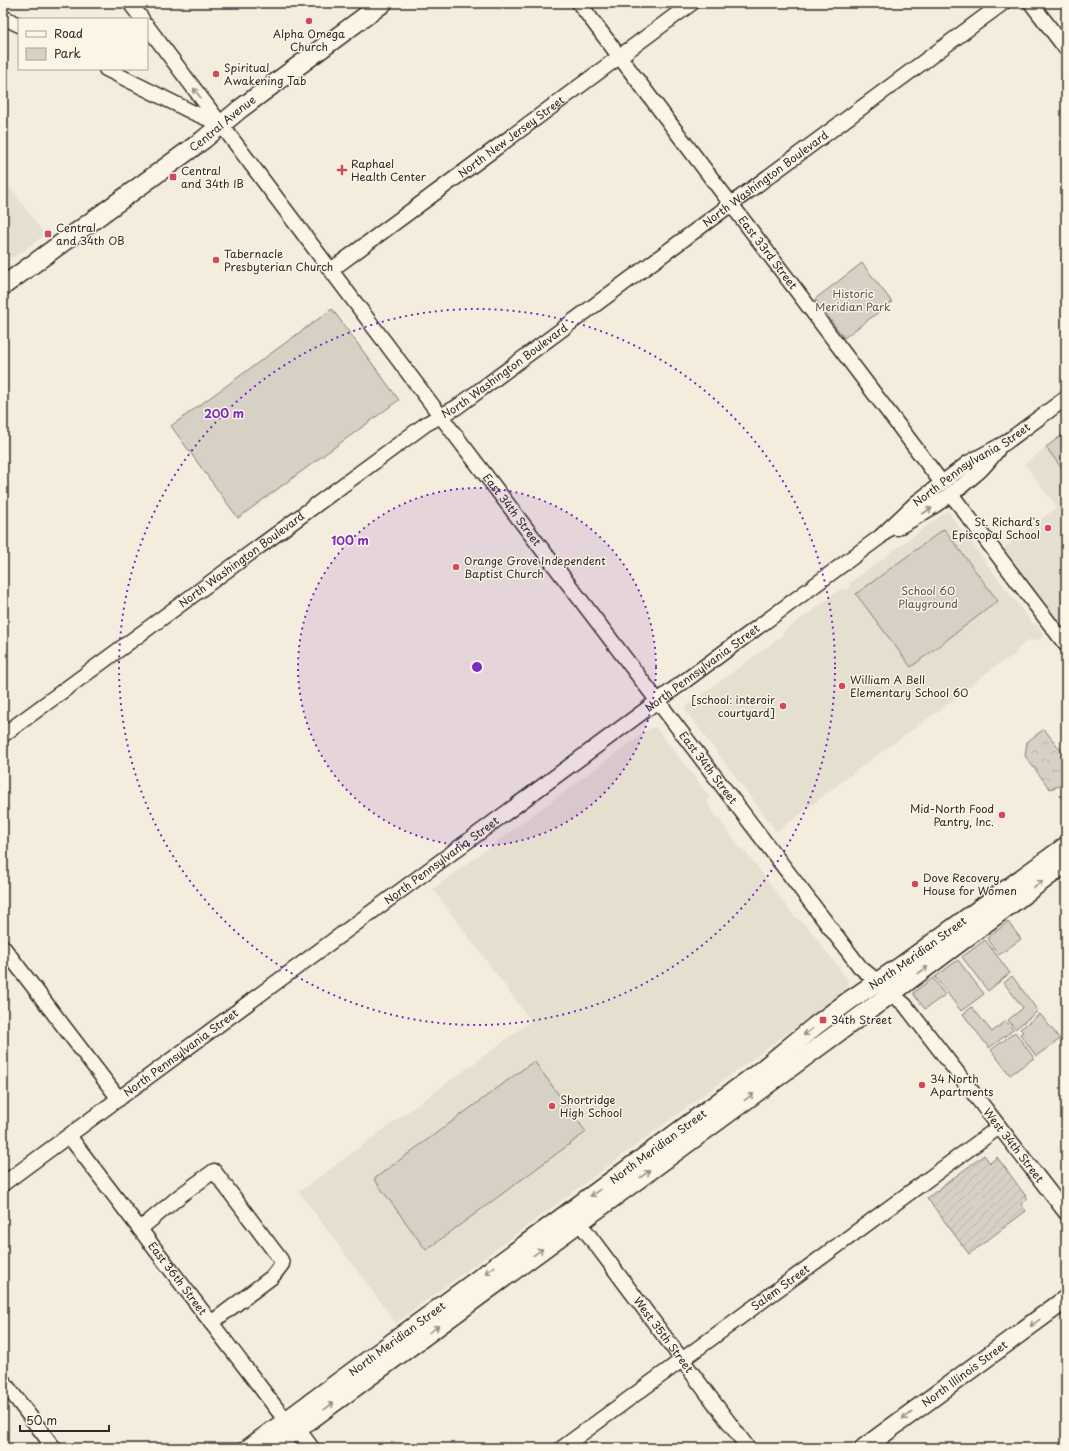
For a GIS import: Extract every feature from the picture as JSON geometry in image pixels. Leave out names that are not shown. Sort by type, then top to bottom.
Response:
[{"type":"main road","name":"Central Avenue","points":[[3,286],[203,140],[240,109],[383,3]]},
{"type":"main road","name":"North Meridian Street","points":[[249,1448],[292,1425],[579,1222],[884,988],[971,916],[1066,846]]},
{"type":"main road","name":"North Meridian Street","points":[[272,1448],[292,1425],[758,1073],[814,1026],[884,988],[1066,863]]},
{"type":"main road","name":"North Illinois Street","points":[[864,1448],[1066,1300]]},
{"type":"street","points":[[130,3],[141,18]]},
{"type":"street","name":"East 33rd Street","points":[[579,3],[1066,645]]},
{"type":"street","name":"North New Jersey Street","points":[[331,270],[692,3]]},
{"type":"street","name":"North Washington Boulevard","points":[[3,735],[426,424],[452,410],[463,402],[1003,3]]},
{"type":"street","points":[[1031,3],[1066,49]]},
{"type":"street","points":[[3,17],[18,24]]},
{"type":"street","name":"East 34th Street","points":[[148,27],[860,967],[884,988]]},
{"type":"street","points":[[108,70],[221,125]]},
{"type":"street","name":"North Pennsylvania Street","points":[[3,1184],[880,537],[926,512],[947,488],[977,474],[1005,443],[1066,398]]},
{"type":"street","points":[[3,947],[119,1099]]},
{"type":"street","name":"West 34th Street","points":[[884,988],[905,1005],[1066,1213]]},
{"type":"street","name":"Salem Street","points":[[562,1448],[999,1127]]},
{"type":"street","name":"East 36th Street","points":[[69,1136],[211,1323],[312,1448]]},
{"type":"street","points":[[140,1228],[214,1171],[282,1260],[282,1264],[272,1277],[211,1323]]},
{"type":"street","name":"West 35th Street","points":[[579,1222],[748,1448]]},
{"type":"street","points":[[3,1381],[54,1448]]},
{"type":"shaded area","points":[[3,178],[45,235],[14,257],[3,258]]},
{"type":"shaded area","name":"St. Richard's Episcopal School","points":[[1066,432],[1066,632],[1003,549],[1057,507],[1024,464]]},
{"type":"shaded area","name":"William A Bell Elementary School 60","points":[[947,511],[950,512],[950,515],[1032,623],[1037,625],[1043,633],[1042,638],[1037,641],[1029,640],[1018,649],[1015,655],[994,667],[939,712],[934,714],[861,767],[777,832],[685,710],[685,707],[783,635],[782,633],[841,589],[846,590],[850,587],[849,584],[851,582]]},
{"type":"shaded area","name":"Shortridge High School","points":[[650,728],[656,728],[710,797],[707,803],[794,916],[807,926],[848,980],[848,988],[396,1323],[299,1192],[531,1021],[433,889]]},
{"type":"green space","name":"Historic Meridian Park","points":[[862,263],[892,302],[844,338],[815,299]]},
{"type":"green space","points":[[332,309],[399,400],[238,518],[171,426]]},
{"type":"green space","points":[[1066,432],[1066,474],[1046,447]]},
{"type":"green space","name":"School 60 Playground","points":[[944,529],[998,601],[911,667],[856,594]]},
{"type":"green space","points":[[1044,729],[1066,757],[1066,811],[1062,785],[1050,789],[1025,756],[1027,742]]},
{"type":"green space","points":[[1008,922],[1021,939],[999,955],[987,938]]},
{"type":"green space","points":[[985,940],[1010,973],[988,991],[962,957]]},
{"type":"green space","points":[[958,960],[984,994],[961,1011],[935,977]]},
{"type":"green space","points":[[1012,976],[1038,1011],[1015,1029],[1008,1020],[1023,1008],[1004,983]]},
{"type":"green space","points":[[933,978],[945,995],[925,1009],[914,995],[914,992]]},
{"type":"green space","points":[[972,1007],[992,1032],[1006,1021],[1013,1030],[989,1048],[963,1014]]},
{"type":"green space","points":[[1040,1014],[1060,1039],[1036,1056],[1020,1034],[1023,1032],[1020,1029]]},
{"type":"green space","points":[[1015,1032],[1034,1058],[1010,1075],[991,1050]]},
{"type":"green space","points":[[534,1061],[586,1132],[426,1250],[374,1179]]},
{"type":"green space","points":[[984,1155],[990,1163],[997,1157],[1028,1199],[1021,1204],[1026,1211],[969,1254],[927,1198]]},
{"type":"place","name":"Alpha Omega Church","points":[[309,21]]},
{"type":"place","name":"Spiritual Awakening Tab","points":[[216,74]]},
{"type":"place","name":"Raphael Health Center","points":[[342,170]]},
{"type":"place","name":"Central and 34th IB","points":[[173,177]]},
{"type":"place","name":"Central and 34th OB","points":[[48,234]]},
{"type":"place","name":"Tabernacle Presbyterian Church","points":[[216,260]]},
{"type":"place","name":"St. Richard's Episcopal School","points":[[1048,528]]},
{"type":"place","name":"Orange Grove Independent Baptist Church","points":[[456,567]]},
{"type":"place","name":"William A Bell Elementary School 60","points":[[842,686]]},
{"type":"place","name":"[school: interoir courtyard]","points":[[783,706]]},
{"type":"place","name":"Mid-North Food Pantry, Inc.","points":[[1002,815]]},
{"type":"place","name":"Dove Recovery House for Women","points":[[915,884]]},
{"type":"place","name":"34th Street","points":[[823,1020]]},
{"type":"place","name":"34 North Apartments","points":[[922,1085]]},
{"type":"place","name":"Shortridge High School","points":[[552,1106]]}]
